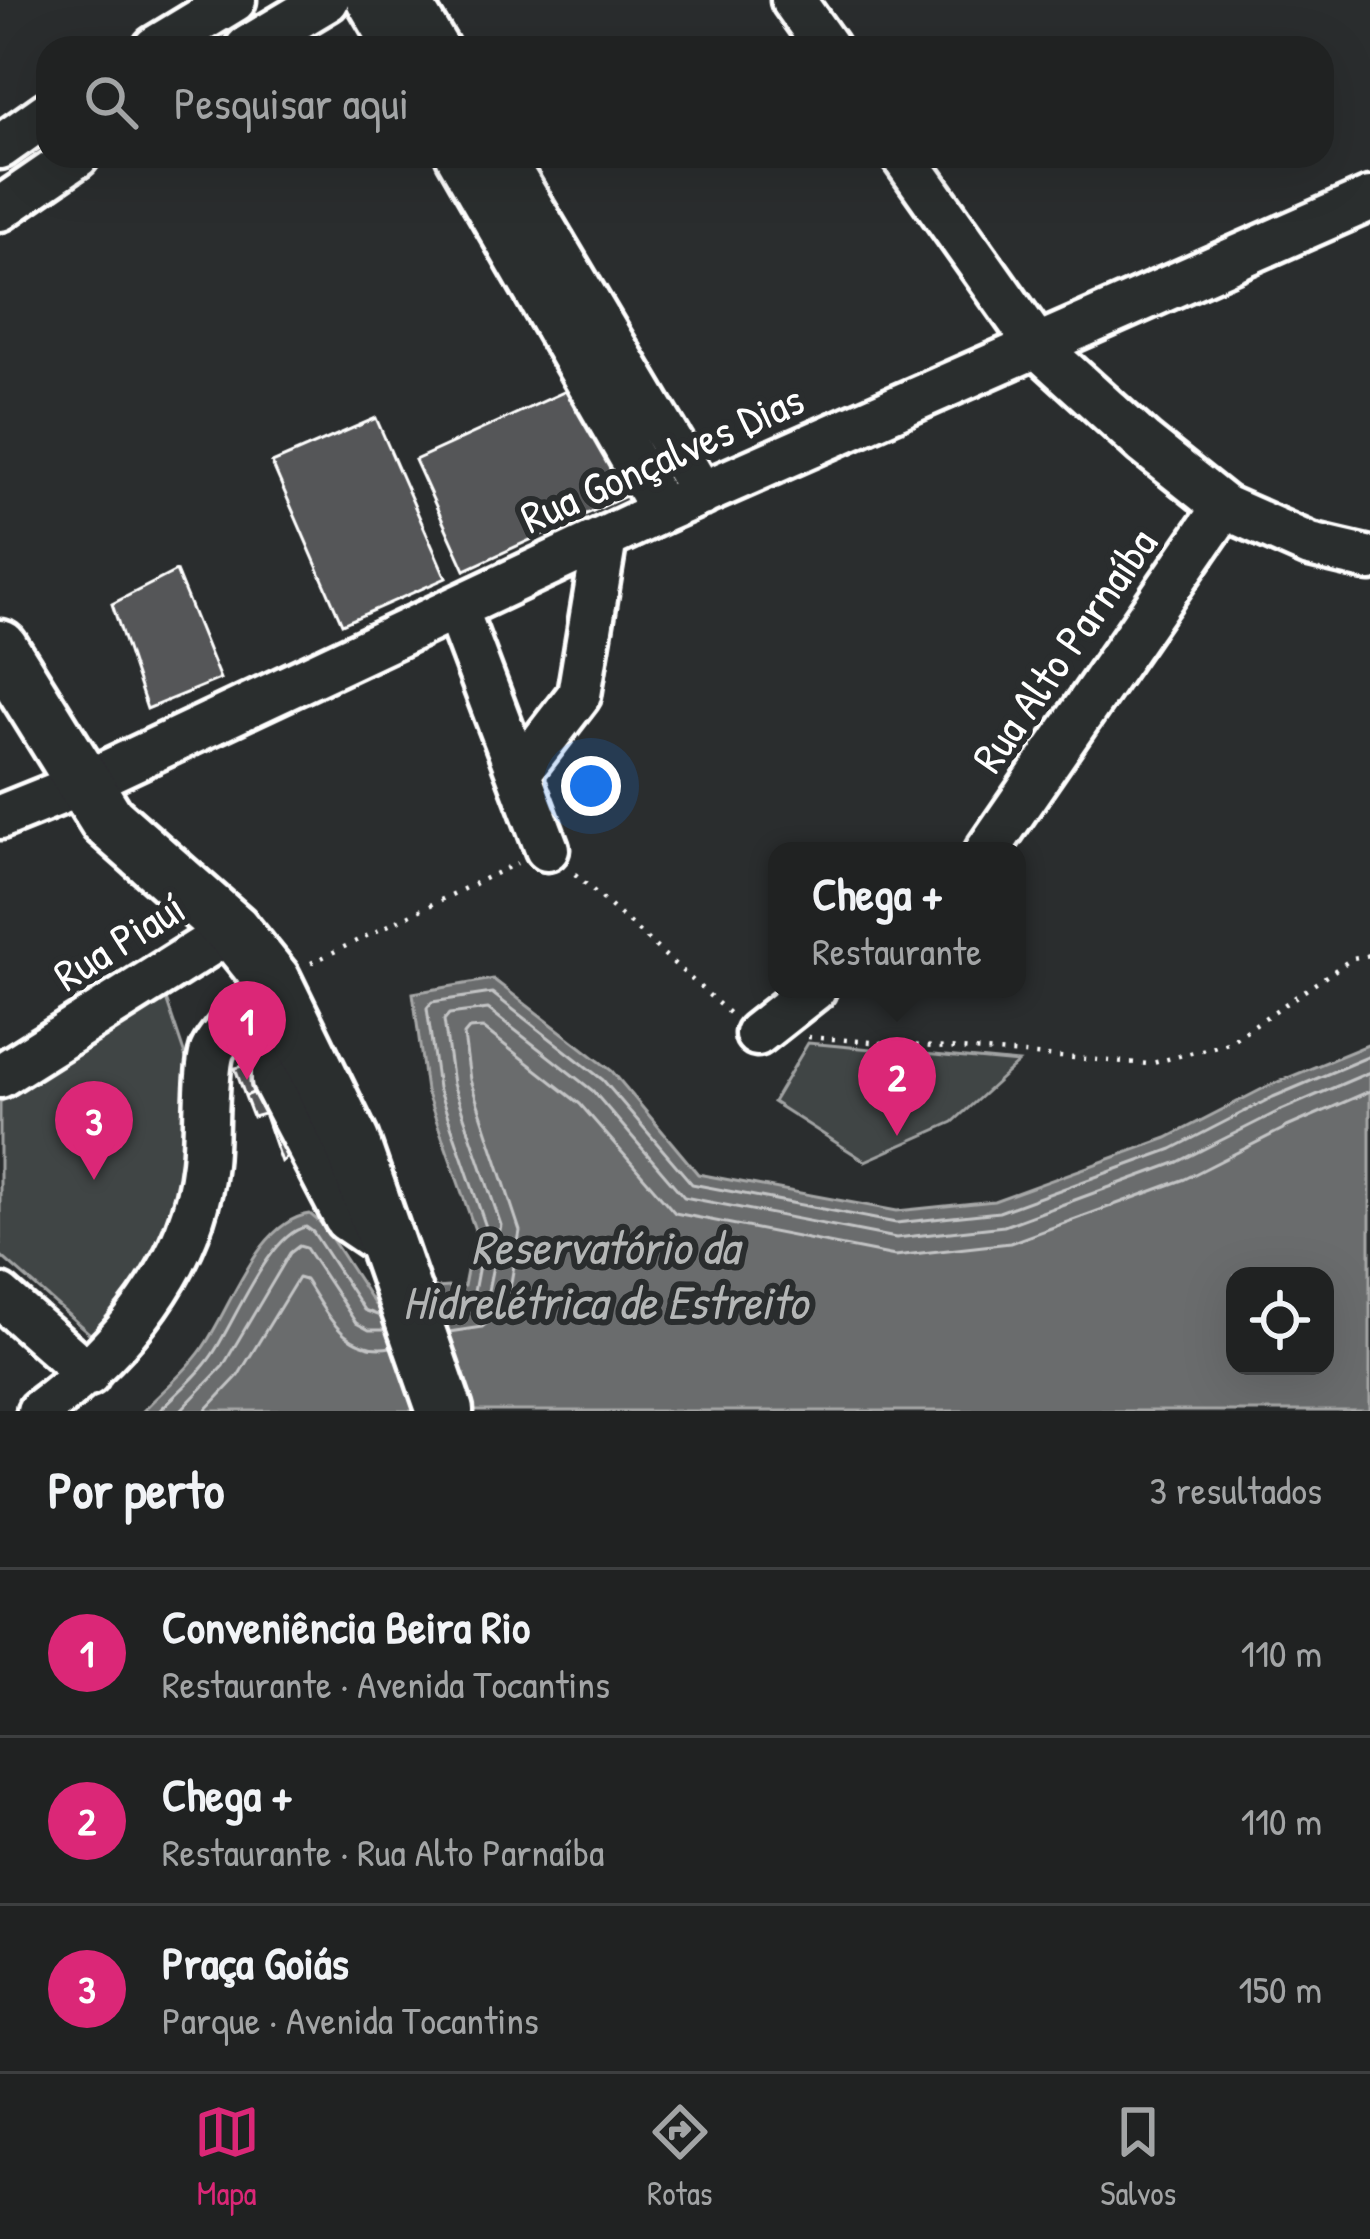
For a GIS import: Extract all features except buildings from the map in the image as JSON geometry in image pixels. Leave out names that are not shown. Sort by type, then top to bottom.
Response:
[{"type":"main road","points":[[0,648],[107,820],[232,930],[273,981],[351,1141],[445,1411]]},
{"type":"street","points":[[175,36],[234,0]]},
{"type":"street","points":[[267,36],[327,0]]},
{"type":"street","points":[[368,0],[389,36]]},
{"type":"street","points":[[408,0],[430,36]]},
{"type":"street","points":[[793,0],[818,36]]},
{"type":"street","points":[[0,147],[36,122]]},
{"type":"street","points":[[0,208],[58,168]]},
{"type":"street","points":[[465,168],[662,511]]},
{"type":"street","points":[[508,168],[703,494]]},
{"type":"street","points":[[912,168],[1038,347],[1144,443],[1225,507],[1310,545],[1370,559]]},
{"type":"street","name":"Rua Gonçalves Dias","points":[[0,817],[82,784],[662,511],[1370,199]]},
{"type":"street","name":"Rua Alto Parnaíba","points":[[993,842],[1225,507]]},
{"type":"street","points":[[519,773],[579,695],[605,538]]},
{"type":"street","points":[[456,608],[547,849]]},
{"type":"street","name":"Rua Piauí","points":[[0,1076],[232,930]]},
{"type":"street","points":[[39,1411],[88,1374],[150,1301],[191,1229],[204,1167],[212,1050],[273,981]]},
{"type":"street","points":[[758,1034],[803,998]]},
{"type":"street","points":[[0,1296],[88,1374]]},
{"type":"shaded area","points":[[165,996],[205,1115],[172,1245],[98,1341],[0,1255],[0,1102]]},
{"type":"shaded area","points":[[808,1043],[1018,1063],[953,1122],[865,1161],[773,1102]]},
{"type":"water","name":"Reservatório da Hidrelétrica de Estreito","points":[[493,979],[612,1071],[698,1174],[897,1211],[994,1201],[1167,1138],[1268,1086],[1370,1044],[1370,1411],[143,1411],[196,1357],[260,1249],[291,1220],[310,1214],[322,1224],[375,1305],[435,1288],[464,1286],[475,1230],[426,1091],[413,993]]},
{"type":"place","name":"Conveniência Beira Rio","points":[[247,1080]]},
{"type":"place","name":"Chega +","points":[[897,1136]]},
{"type":"place","name":"Praça Goiás","points":[[94,1180]]}]
